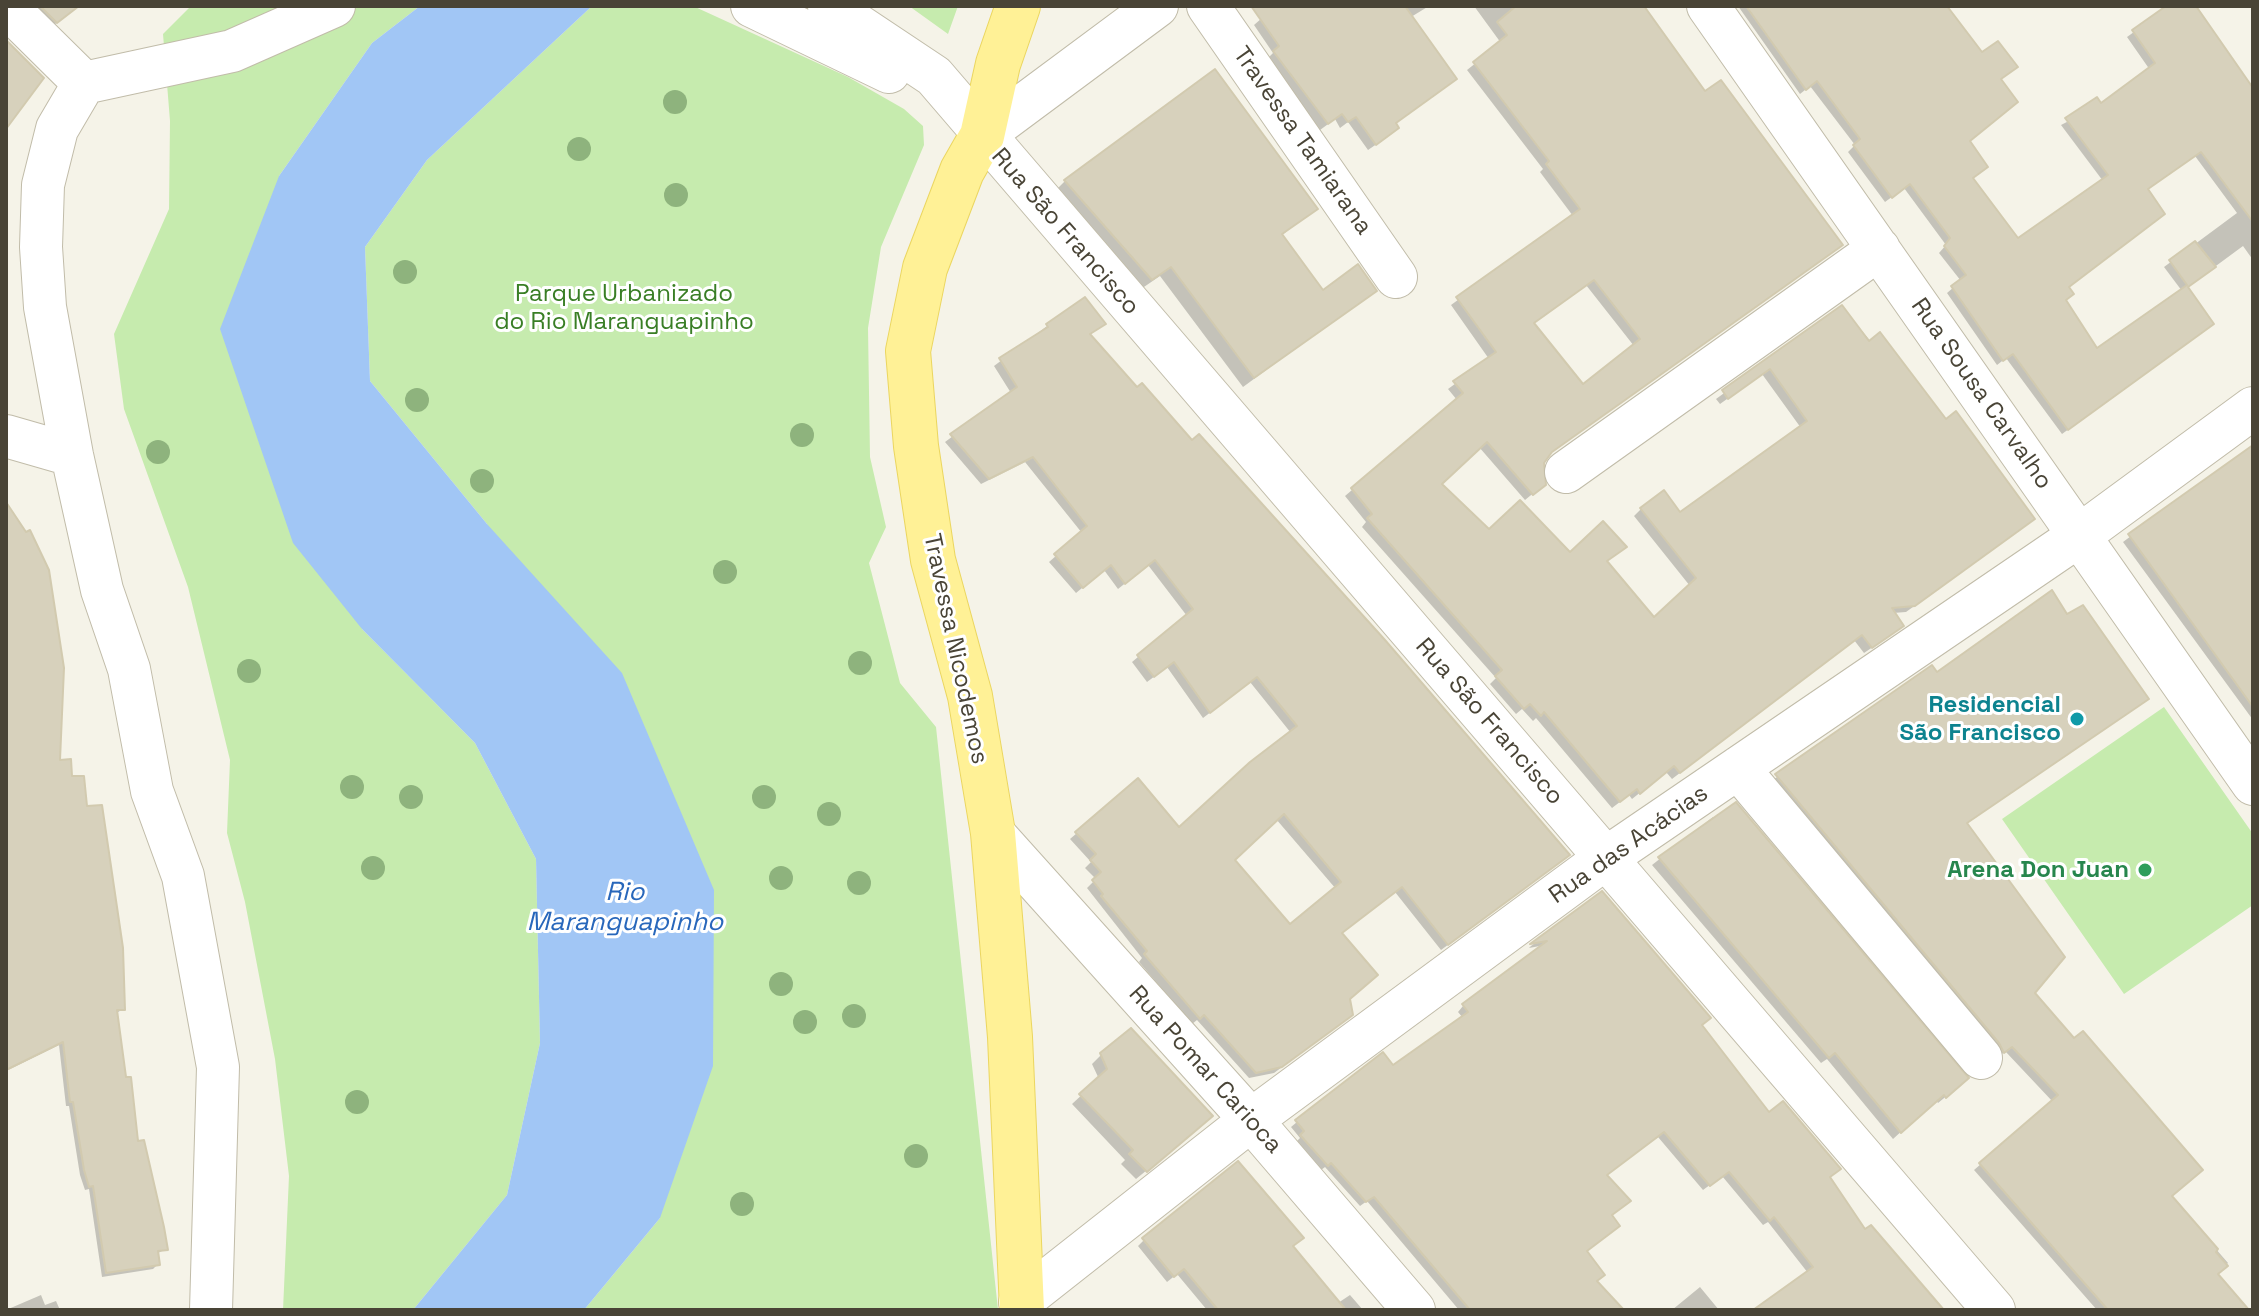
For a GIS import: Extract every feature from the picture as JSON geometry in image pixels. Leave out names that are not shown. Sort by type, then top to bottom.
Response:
[{"type":"main road","name":"Travessa Nicodemos","points":[[1018,6],[998,64],[982,136],[940,222],[925,268],[908,351],[916,446],[933,560],[970,696],[993,833],[1010,1037],[1021,1306]]},
{"type":"street","points":[[6,6],[84,83]]},
{"type":"street","points":[[211,1310],[218,1067],[183,876],[152,791],[129,669],[102,590],[72,455],[45,307],[43,201],[57,129],[84,83],[232,51],[334,6]]},
{"type":"street","points":[[752,6],[909,83],[982,136]]},
{"type":"street","points":[[829,6],[934,76],[982,136]]},
{"type":"street","points":[[982,136],[1157,6]]},
{"type":"street","name":"Travessa Tamiarana","points":[[1208,6],[1396,277]]},
{"type":"street","name":"Rua Sousa Carvalho","points":[[1708,6],[2253,784]]},
{"type":"street","name":"Rua São Francisco","points":[[982,136],[1994,1310]]},
{"type":"street","points":[[1566,472],[1879,249]]},
{"type":"street","name":"Rua das Acácias","points":[[1021,1306],[1251,1120],[1606,858],[2080,535],[2253,408]]},
{"type":"street","points":[[6,436],[72,455]]},
{"type":"street","points":[[1738,768],[1981,1058]]},
{"type":"street","name":"Rua Pomar Carioca","points":[[993,833],[1251,1120],[1414,1310]]},
{"type":"green space","points":[[191,6],[420,6],[372,43],[279,176],[362,629],[475,743],[536,859],[540,1043],[507,1195],[413,1310],[283,1310],[289,1176],[275,1059],[245,902],[227,833],[230,760],[188,587],[124,409],[114,334],[169,209],[170,121],[163,34]]},
{"type":"green space","name":"Parque Urbanizado do Rio Maranguapinho","points":[[592,6],[693,6],[848,77],[904,109],[923,126],[924,145],[881,247],[868,328],[870,457],[886,527],[869,563],[900,683],[936,727],[998,1310],[584,1310],[660,1218],[487,524],[370,381],[365,247],[427,160]]},
{"type":"green space","points":[[909,6],[958,6],[948,34]]},
{"type":"green space","name":"Arena Don Juan","points":[[2164,707],[2253,834],[2253,905],[2124,994],[2002,819]]},
{"type":"water","name":"Rio Maranguapinho","points":[[420,6],[592,6],[427,160],[365,247],[370,381],[487,524],[622,673],[714,890],[713,1066],[660,1218],[584,1310],[413,1310],[507,1195],[540,1043],[536,859],[475,743],[362,629],[293,543],[220,329],[279,176],[372,43]]},
{"type":"building","points":[[40,6],[79,6],[57,23]]},
{"type":"building","points":[[1251,6],[1405,6],[1457,79],[1396,123],[1399,128],[1376,145],[1356,117],[1348,122],[1342,114],[1328,124],[1273,51],[1279,46]]},
{"type":"building","points":[[1516,6],[1644,6],[1705,91],[1721,80],[1843,245],[1552,452],[1544,463],[1546,485],[1533,495],[1487,442],[1442,484],[1489,529],[1520,500],[1570,552],[1603,521],[1627,547],[1607,561],[1654,617],[1696,578],[1640,508],[1664,490],[1680,512],[1807,421],[1770,369],[1728,399],[1722,390],[1842,305],[1869,341],[1880,332],[1946,419],[1956,411],[2035,519],[1915,606],[1892,608],[1904,626],[1872,648],[1862,635],[1680,773],[1674,766],[1640,794],[1637,789],[1620,802],[1544,712],[1541,716],[1530,704],[1524,709],[1495,676],[1502,670],[1367,518],[1372,514],[1351,488],[1463,393],[1453,381],[1496,352],[1456,297],[1580,209],[1546,164],[1549,161],[1473,62],[1507,35],[1497,22]],"holes":[[[1594,280],[1640,339],[1583,384],[1534,323]]]},
{"type":"building","points":[[1746,6],[1947,6],[1982,52],[1998,41],[2018,67],[2001,79],[2018,102],[1970,141],[1988,167],[1973,178],[2018,238],[2108,175],[2065,118],[2097,97],[2101,103],[2155,63],[2132,30],[2166,6],[2196,6],[2253,88],[2253,222],[2201,152],[2148,189],[2165,214],[2069,287],[2074,294],[2066,300],[2097,348],[2187,285],[2169,260],[2195,241],[2216,267],[2188,287],[2214,324],[2068,430],[2013,354],[2003,361],[1951,286],[1966,275],[1944,246],[1950,238],[1910,184],[1892,198],[1853,145],[1860,139],[1817,81],[1806,90]]},
{"type":"building","points":[[6,40],[44,78],[6,129]]},
{"type":"building","points":[[1215,69],[1318,209],[1282,234],[1323,290],[1358,264],[1377,291],[1254,378],[1171,267],[1152,280],[1064,180]]},
{"type":"building","points":[[1085,297],[1106,324],[1090,334],[1137,387],[1142,383],[1192,440],[1199,434],[1385,640],[1570,855],[1448,945],[1402,887],[1342,933],[1378,975],[1350,999],[1353,1015],[1282,1067],[1256,1073],[1204,1015],[1200,1019],[1144,954],[1147,951],[1101,896],[1103,894],[1092,880],[1101,872],[1090,860],[1096,854],[1075,832],[1138,778],[1179,827],[1250,762],[1297,726],[1257,677],[1210,713],[1174,662],[1154,677],[1137,655],[1193,609],[1155,560],[1125,584],[1111,565],[1083,588],[1054,554],[1087,526],[1033,457],[989,479],[950,434],[1017,387],[999,358],[1048,327],[1046,324]],"holes":[[[1284,814],[1341,882],[1290,924],[1235,860]]]},
{"type":"building","points":[[2253,445],[2253,707],[2128,534]]},
{"type":"building","points":[[6,502],[26,532],[30,530],[49,570],[64,668],[60,760],[71,759],[72,776],[84,776],[87,806],[102,805],[123,948],[125,1010],[117,1010],[126,1077],[131,1077],[138,1141],[144,1140],[168,1250],[158,1251],[160,1265],[106,1273],[93,1186],[89,1187],[84,1170],[73,1102],[70,1102],[63,1042],[6,1070]]},
{"type":"building","points":[[2052,590],[2067,614],[2083,605],[2149,699],[1967,823],[2065,957],[2035,993],[2074,1038],[2083,1031],[2203,1170],[2172,1196],[2218,1249],[2216,1252],[2228,1266],[2218,1274],[2249,1310],[2108,1310],[1979,1163],[2058,1095],[2012,1047],[2004,1053],[1999,1043],[1775,774],[1932,665],[1937,672]]},
{"type":"building","points":[[1736,802],[1969,1078],[1946,1098],[1944,1095],[1901,1133],[1835,1053],[1829,1058],[1658,857]]},
{"type":"building","points":[[1602,891],[1711,1018],[1702,1025],[1769,1112],[1783,1101],[1841,1169],[1830,1177],[1865,1229],[1871,1225],[1944,1310],[1753,1310],[1813,1267],[1774,1217],[1770,1221],[1729,1172],[1710,1186],[1664,1132],[1607,1175],[1631,1201],[1612,1215],[1620,1226],[1587,1251],[1605,1275],[1597,1281],[1624,1310],[1470,1310],[1374,1197],[1366,1202],[1331,1163],[1328,1166],[1300,1135],[1304,1131],[1295,1120],[1383,1052],[1393,1065],[1468,1012],[1462,1004],[1547,941],[1530,944]]},
{"type":"building","points":[[1131,1028],[1213,1116],[1147,1172],[1129,1154],[1133,1150],[1079,1094],[1107,1069],[1100,1053]]},
{"type":"building","points":[[1238,1161],[1304,1238],[1293,1246],[1346,1310],[1218,1310],[1184,1269],[1174,1277],[1142,1238]]},
{"type":"place","name":"Residencial São Francisco","points":[[2077,719]]},
{"type":"place","name":"Arena Don Juan","points":[[2145,870]]}]
